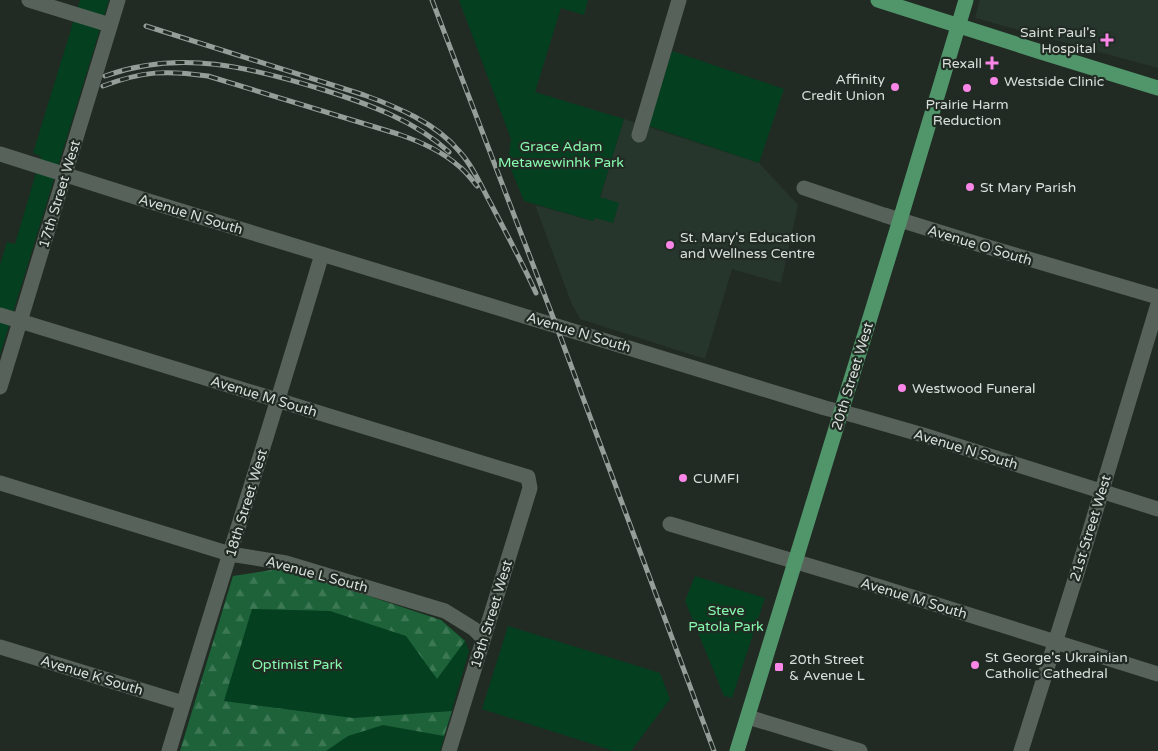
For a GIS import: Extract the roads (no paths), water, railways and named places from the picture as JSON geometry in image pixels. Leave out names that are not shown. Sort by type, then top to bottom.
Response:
[{"type":"main road","points":[[878,0],[1158,88]]},
{"type":"main road","name":"20th Street West","points":[[737,751],[966,0]]},
{"type":"street","points":[[29,0],[110,25]]},
{"type":"street","name":"17th Street West","points":[[0,387],[118,0]]},
{"type":"street","points":[[639,136],[679,0]]},
{"type":"street","name":"Avenue N South","points":[[0,154],[817,406],[923,435],[1158,509]]},
{"type":"street","name":"Avenue O South","points":[[804,188],[981,245],[1158,297]]},
{"type":"street","name":"18th Street West","points":[[169,751],[322,254]]},
{"type":"street","name":"21st Street West","points":[[1021,751],[1158,304]]},
{"type":"street","name":"Avenue M South","points":[[0,315],[528,478]]},
{"type":"street","name":"19th Street West","points":[[449,751],[530,488],[528,478]]},
{"type":"street","name":"Avenue L South","points":[[0,483],[230,554],[286,562],[445,611],[474,629],[484,638]]},
{"type":"street","name":"Avenue M South","points":[[670,524],[1158,674]]},
{"type":"street","name":"Avenue K South","points":[[0,647],[184,703]]},
{"type":"street","points":[[748,717],[860,751]]},
{"type":"railway","points":[[432,0],[556,325],[714,751]]},
{"type":"railway","points":[[146,26],[364,95],[390,105],[428,124],[450,141],[477,176],[536,293]]},
{"type":"railway","points":[[105,76],[133,68],[188,62],[242,68],[341,95],[374,107],[406,122],[449,152]]},
{"type":"railway","points":[[103,86],[130,77],[155,73],[208,76],[415,140],[454,162],[477,186]]},
{"type":"place","name":"Saint Paul's Hospital","points":[[1107,40]]},
{"type":"place","name":"Rexall","points":[[992,63]]},
{"type":"place","name":"Westside Clinic","points":[[994,81]]},
{"type":"place","name":"Affinity Credit Union","points":[[895,87]]},
{"type":"place","name":"Prairie Harm Reduction","points":[[967,88]]},
{"type":"place","name":"St Mary Parish","points":[[970,187]]},
{"type":"place","name":"St. Mary's Education and Wellness Centre","points":[[670,245]]},
{"type":"place","name":"Westwood Funeral","points":[[902,388]]},
{"type":"place","name":"CUMFI","points":[[683,478]]},
{"type":"place","name":"St George's Ukrainian Catholic Cathedral","points":[[975,665]]},
{"type":"place","name":"20th Street & Avenue L","points":[[779,667]]},
{"type":"park label","name":"Grace Adam Metawewinhk Park","points":[[561,154]]},
{"type":"park label","name":"Steve Patola Park","points":[[726,618]]},
{"type":"park label","name":"Optimist Park","points":[[297,664]]}]
